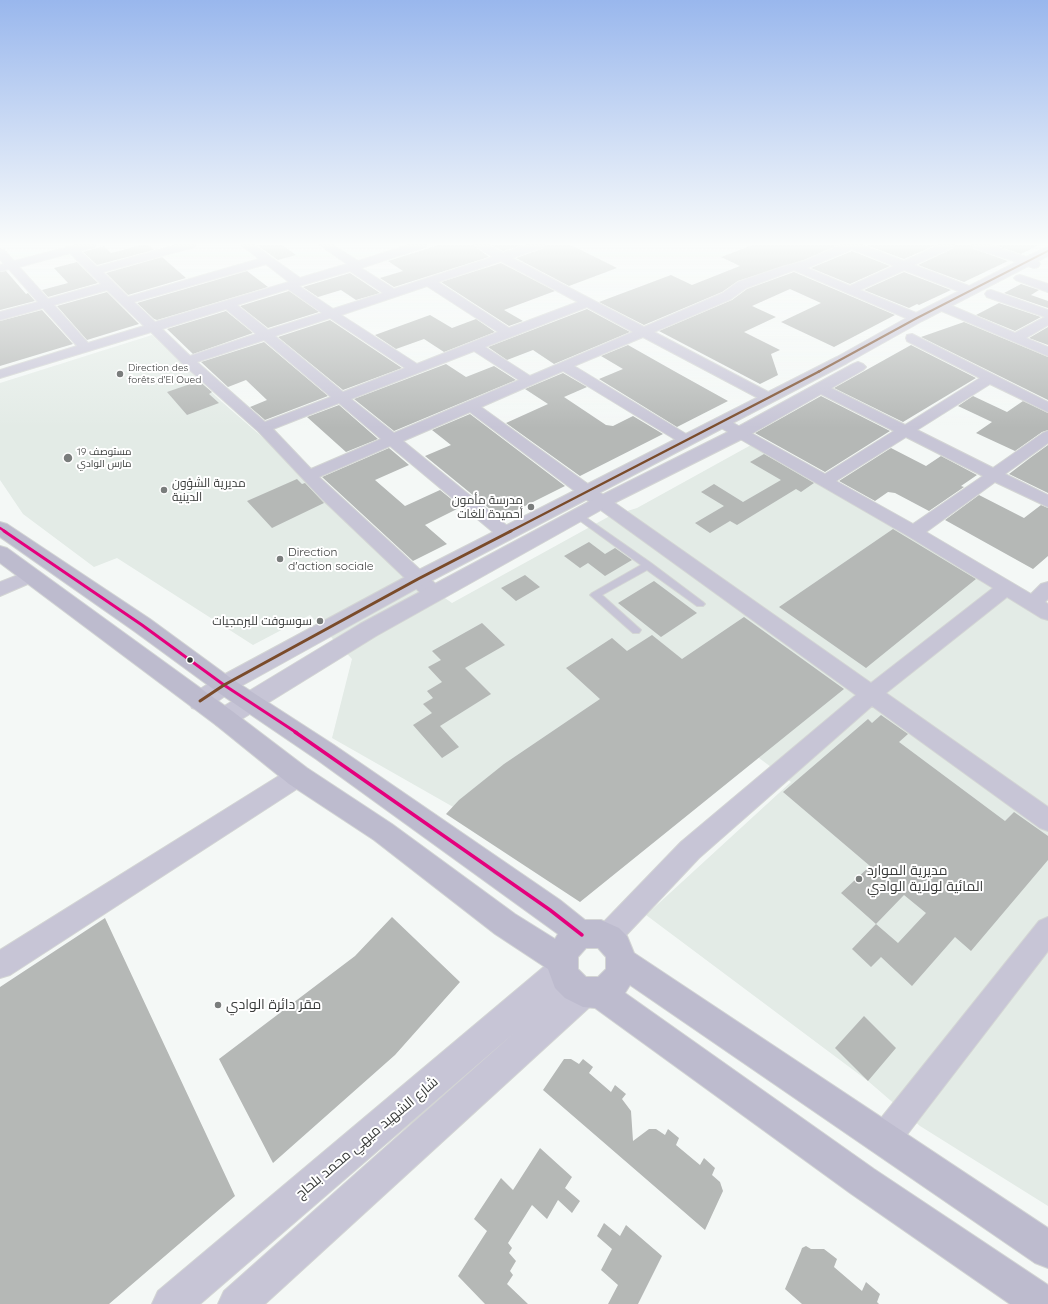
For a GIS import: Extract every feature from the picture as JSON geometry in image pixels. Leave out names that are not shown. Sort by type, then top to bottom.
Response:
[{"type":"main road","points":[[0,528],[142,625],[224,685],[250,701],[550,910],[603,944],[1048,1250]]},
{"type":"main road","points":[[0,553],[224,718],[298,776],[383,832],[577,979],[862,1181],[1043,1304]]},
{"type":"main road","points":[[574,938],[603,944],[621,969],[614,984],[577,979],[563,952],[574,938]]},
{"type":"street","points":[[0,316],[33,306]]},
{"type":"street","points":[[49,306],[86,348]]},
{"type":"street","points":[[131,306],[263,428],[328,495],[434,594]]},
{"type":"street","points":[[0,374],[227,306]]},
{"type":"street","points":[[231,306],[505,533]]},
{"type":"street","points":[[321,306],[330,313],[416,368]]},
{"type":"street","points":[[188,360],[352,306]]},
{"type":"street","points":[[466,306],[508,333]]},
{"type":"street","points":[[263,428],[579,306]]},
{"type":"street","points":[[592,306],[767,397]]},
{"type":"street","points":[[310,475],[704,306]]},
{"type":"street","points":[[888,306],[917,318]]},
{"type":"street","points":[[224,718],[368,630],[578,515],[594,497],[686,440],[767,397],[848,357],[941,306],[1048,352]]},
{"type":"street","points":[[200,701],[224,685],[505,533],[594,497],[740,433],[970,306]]},
{"type":"street","points":[[1025,306],[1048,314]]},
{"type":"street","points":[[1016,338],[1048,320]]},
{"type":"street","points":[[912,338],[1048,408]]},
{"type":"street","points":[[475,346],[529,381]]},
{"type":"street","points":[[564,366],[686,440]]},
{"type":"street","points":[[825,481],[990,378]]},
{"type":"street","points":[[820,388],[1048,502]]},
{"type":"street","points":[[471,406],[594,497],[1048,820]]},
{"type":"street","points":[[721,422],[914,532],[1005,588],[1040,602],[1048,613]]},
{"type":"street","points":[[914,532],[1048,436]]},
{"type":"street","points":[[0,589],[31,576]]},
{"type":"street","points":[[603,944],[690,850],[871,694],[1005,588]]},
{"type":"street","points":[[1040,602],[1048,589]]},
{"type":"street","points":[[0,965],[298,776]]},
{"type":"street","points":[[885,1138],[1048,930]]},
{"type":"street","points":[[236,1304],[577,979]]},
{"type":"street","name":"شارع الشهيد ميهي محمد بلحاج","points":[[171,1304],[577,979]]},
{"type":"lane","points":[[578,515],[700,604]]},
{"type":"lane","points":[[636,630],[595,595],[648,565]]},
{"type":"shaded area","points":[[152,335],[222,402],[307,476],[418,579],[452,603],[608,517],[637,508],[751,445],[976,575],[1048,620],[1048,1206],[920,1126],[868,1081],[646,915],[791,782],[755,755],[455,808],[332,738],[352,659],[310,615],[253,645],[117,558],[94,567],[23,514],[0,480],[0,383]]},
{"type":"building","points":[[0,306],[16,306],[0,310]]},
{"type":"building","points":[[57,306],[121,306],[139,324],[87,340]]},
{"type":"building","points":[[140,306],[205,306],[157,320]]},
{"type":"building","points":[[240,306],[310,306],[319,312],[268,328]]},
{"type":"building","points":[[478,306],[515,306],[504,310],[523,321],[509,326]]},
{"type":"building","points":[[607,306],[689,306],[644,325]]},
{"type":"building","points":[[718,306],[752,306],[776,317],[744,332],[780,350],[771,354],[778,375],[760,384],[659,331]]},
{"type":"building","points":[[815,306],[874,306],[895,315],[834,347],[781,322]]},
{"type":"building","points":[[904,306],[913,306],[909,308]]},
{"type":"building","points":[[994,306],[1008,306],[1041,317],[1015,331],[976,315]]},
{"type":"building","points":[[587,309],[630,332],[554,364],[533,350],[507,360],[488,347]]},
{"type":"building","points":[[42,310],[73,344],[0,366],[0,321]]},
{"type":"building","points":[[226,311],[253,333],[193,354],[167,329]]},
{"type":"building","points":[[430,315],[452,328],[476,319],[495,332],[444,352],[424,339],[396,349],[375,335]]},
{"type":"building","points":[[330,320],[402,368],[343,390],[278,337]]},
{"type":"building","points":[[964,322],[1048,357],[1048,400],[921,337]]},
{"type":"building","points":[[1048,327],[1048,345],[1029,338]]},
{"type":"building","points":[[264,342],[328,396],[265,420],[250,407],[267,400],[246,380],[228,387],[201,362]]},
{"type":"building","points":[[628,345],[728,401],[677,427],[599,379],[623,369],[601,356]]},
{"type":"building","points":[[911,345],[976,378],[903,422],[834,388]]},
{"type":"building","points":[[446,364],[466,377],[494,366],[516,380],[394,431],[354,399]]},
{"type":"building","points":[[563,373],[587,387],[564,397],[606,425],[613,426],[633,416],[663,434],[580,476],[506,423],[548,404],[525,389]]},
{"type":"building","points":[[199,381],[212,392],[209,394],[219,403],[187,415],[167,392]]},
{"type":"building","points":[[821,396],[890,431],[825,472],[755,433]]},
{"type":"building","points":[[973,396],[1007,412],[1023,401],[1048,413],[1048,430],[1042,432],[1015,451],[976,433],[992,422],[958,406]]},
{"type":"building","points":[[339,405],[378,439],[346,452],[307,417]]},
{"type":"building","points":[[470,414],[565,486],[501,518],[425,456],[451,445],[432,430]]},
{"type":"building","points":[[1048,445],[1048,493],[1009,474],[1030,458]]},
{"type":"building","points":[[389,448],[409,465],[375,480],[405,506],[440,490],[461,507],[425,525],[447,544],[413,561],[322,477]]},
{"type":"building","points":[[891,448],[926,466],[941,456],[977,475],[961,486],[964,487],[929,511],[895,493],[888,492],[875,501],[839,481]]},
{"type":"building","points":[[764,454],[814,483],[801,492],[796,489],[737,525],[730,521],[710,533],[695,523],[724,506],[701,492],[714,484],[743,502],[781,480],[750,462]]},
{"type":"building","points":[[297,479],[302,484],[305,483],[324,503],[272,528],[247,501]]},
{"type":"building","points":[[979,495],[1024,518],[1041,505],[1048,508],[1048,556],[1033,569],[945,520]]},
{"type":"building","points":[[893,529],[976,579],[866,668],[779,607]]},
{"type":"building","points":[[589,542],[605,554],[615,548],[632,560],[605,576],[588,563],[580,568],[564,556]]},
{"type":"building","points":[[525,575],[540,587],[516,601],[501,588]]},
{"type":"building","points":[[654,581],[697,613],[661,637],[618,603]]},
{"type":"building","points":[[744,617],[844,689],[580,902],[446,814],[459,800],[504,764],[600,699],[566,668],[612,638],[627,651],[652,635],[682,659]]},
{"type":"building","points":[[482,623],[505,645],[465,668],[491,694],[440,726],[459,747],[442,758],[413,725],[432,713],[423,704],[433,698],[427,691],[442,682],[428,667],[441,660],[432,651]]},
{"type":"building","points":[[881,715],[908,734],[899,742],[1005,821],[1014,812],[1048,836],[1048,860],[971,951],[955,937],[912,986],[881,957],[871,967],[852,949],[876,924],[841,893],[870,866],[783,792],[868,719],[872,723]],"holes":[[[904,895],[926,913],[898,943],[876,924]]]},
{"type":"building","points":[[392,917],[460,982],[395,1055],[273,1163],[219,1059],[355,956]]},
{"type":"building","points":[[105,918],[235,1196],[109,1304],[0,1304],[0,987]]},
{"type":"building","points":[[864,1016],[896,1048],[868,1081],[835,1048]]},
{"type":"building","points":[[564,1059],[571,1059],[579,1064],[583,1059],[593,1067],[589,1073],[611,1092],[615,1085],[626,1094],[622,1099],[631,1111],[633,1141],[649,1129],[656,1129],[665,1135],[668,1129],[679,1138],[676,1145],[700,1165],[704,1158],[715,1168],[712,1175],[720,1182],[723,1191],[705,1230],[543,1090]]},
{"type":"building","points":[[540,1148],[572,1177],[565,1188],[580,1201],[572,1213],[558,1200],[547,1219],[532,1205],[508,1243],[512,1248],[509,1253],[516,1261],[510,1271],[513,1275],[507,1284],[528,1304],[485,1304],[458,1276],[487,1231],[474,1219],[501,1178],[513,1190]]},
{"type":"building","points":[[604,1223],[620,1236],[626,1225],[662,1256],[638,1304],[608,1304],[618,1285],[601,1270],[612,1249],[597,1236]]},
{"type":"building","points":[[806,1246],[811,1249],[824,1249],[837,1259],[834,1267],[862,1291],[866,1282],[880,1294],[877,1302],[879,1304],[802,1304],[785,1289],[802,1248]]},
{"type":"transit line","points":[[200,701],[224,685],[418,579],[842,360],[941,306]]},
{"type":"transit line","points":[[0,528],[142,625],[224,685],[325,752],[550,910],[582,935]]},
{"type":"place","name":"Direction des forêts d'El Oued","points":[[120,374]]},
{"type":"place","name":"مستوصف 19 مارس الوادي","points":[[68,458]]},
{"type":"place","name":"مديرية الشؤون الدينية","points":[[164,490]]},
{"type":"place","name":"مدرسة مأمون أحميدة للغات","points":[[531,507]]},
{"type":"place","name":"Direction d'action sociale","points":[[280,559]]},
{"type":"place","name":"سوسوفت للبرمجيات","points":[[320,621]]},
{"type":"place","name":"مديرية الموارد المائية لولاية الوادي","points":[[859,879]]},
{"type":"place","name":"مقر دائرة الوادي","points":[[218,1005]]}]
